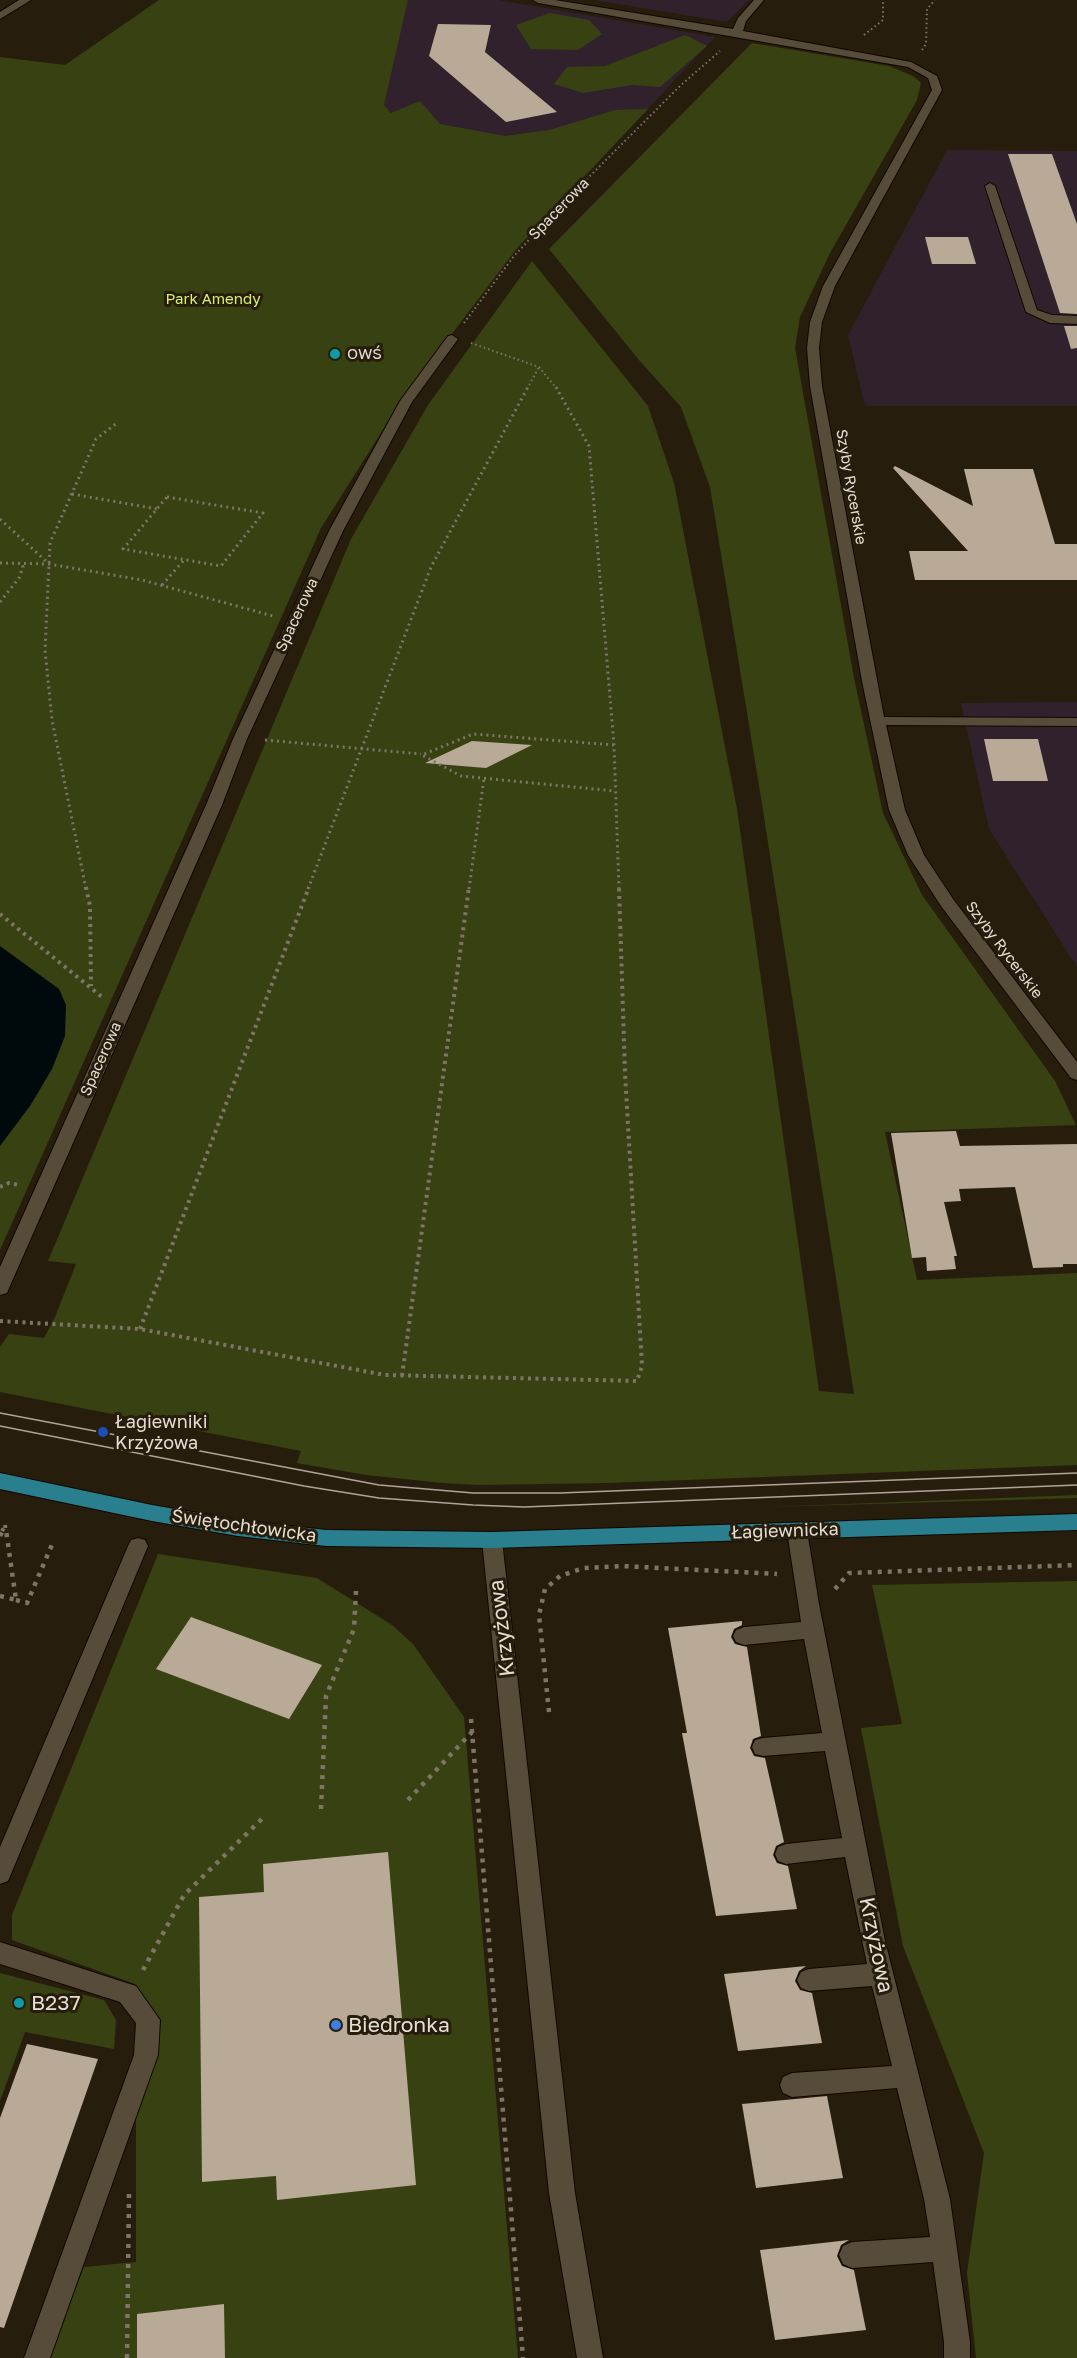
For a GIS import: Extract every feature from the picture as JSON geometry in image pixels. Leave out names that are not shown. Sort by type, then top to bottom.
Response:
[{"type":"main road","name":"Świętochłowicka","points":[[0,1481],[152,1513],[249,1529],[326,1538],[492,1540]]},
{"type":"main road","name":"Łagiewnicka","points":[[492,1540],[1077,1522]]},
{"type":"street","points":[[0,16],[26,0]]},
{"type":"street","name":"Szyby Rycerskie","points":[[538,0],[840,51],[911,65],[932,76],[937,90],[829,286],[816,322],[813,348],[816,386],[878,721],[897,810],[916,855],[947,902],[1077,1074]]},
{"type":"street","points":[[737,33],[741,20],[759,0]]},
{"type":"street","points":[[990,186],[1032,312],[1050,320],[1077,320]]},
{"type":"street","name":"Spacerowa","points":[[0,1288],[214,806],[240,739],[336,531],[406,401],[452,339]]},
{"type":"street","points":[[878,721],[1077,722]]},
{"type":"street","name":"Krzyżowa","points":[[797,1531],[813,1629],[881,1974],[937,2199],[957,2358]]},
{"type":"street","name":"Krzyżowa","points":[[492,1540],[562,2193],[590,2358]]},
{"type":"street","points":[[0,1874],[138,1546]]},
{"type":"street","points":[[744,1636],[813,1629]]},
{"type":"street","points":[[763,1747],[835,1742]]},
{"type":"street","points":[[786,1854],[855,1846]]},
{"type":"street","points":[[0,1953],[128,1994],[148,2020],[146,2055],[37,2358]]},
{"type":"street","points":[[809,1980],[881,1974]]},
{"type":"street","points":[[792,2085],[906,2076]]},
{"type":"street","points":[[852,2255],[944,2248]]},
{"type":"path","points":[[840,51],[883,20],[883,0]]},
{"type":"path","points":[[911,65],[926,44],[927,9],[935,0]]},
{"type":"path","name":"Spacerowa","points":[[452,339],[514,256],[564,202],[681,85],[737,33]]},
{"type":"path","points":[[0,1322],[140,1329],[385,1376],[637,1381],[642,1366],[625,1073],[614,745],[589,446],[560,393],[539,367],[472,343],[452,339]]},
{"type":"path","points":[[140,1329],[431,567],[539,367]]},
{"type":"path","points":[[91,986],[90,906],[52,720],[46,662],[49,564],[50,543],[84,462],[96,439],[117,423]]},
{"type":"path","points":[[72,494],[157,509]]},
{"type":"path","points":[[167,497],[263,513],[221,566],[123,549],[157,509],[167,497]]},
{"type":"path","points":[[0,519],[49,564]]},
{"type":"path","points":[[162,585],[185,559]]},
{"type":"path","points":[[0,562],[49,564],[162,585],[294,622]]},
{"type":"path","points":[[0,602],[19,578],[23,567],[20,563]]},
{"type":"path","points":[[240,739],[422,754],[473,734],[614,745]]},
{"type":"path","points":[[422,754],[461,776],[615,791]]},
{"type":"path","points":[[402,1376],[484,778]]},
{"type":"path","points":[[0,914],[91,986],[120,1015]]},
{"type":"path","points":[[0,1536],[5,1525],[16,1600]]},
{"type":"path","points":[[0,1596],[27,1603],[54,1540]]},
{"type":"path","points":[[846,1576],[849,1573],[1077,1565]]},
{"type":"path","points":[[549,1712],[539,1615],[545,1589],[560,1576],[584,1568],[622,1566],[789,1575],[804,1578]]},
{"type":"path","points":[[321,1809],[326,1696],[354,1629],[356,1591]]},
{"type":"path","points":[[471,1719],[523,2358]]},
{"type":"path","points":[[408,1800],[473,1732]]},
{"type":"path","points":[[128,1994],[184,1895],[266,1815]]},
{"type":"path","points":[[127,2358],[128,2183]]},
{"type":"shaded area","points":[[408,0],[498,0],[715,37],[518,247],[384,105]]},
{"type":"shaded area","points":[[594,0],[749,0],[727,22]]},
{"type":"shaded area","points":[[947,150],[1077,151],[1077,406],[865,406],[848,335]]},
{"type":"shaded area","points":[[1077,702],[1077,967],[989,829],[961,703]]},
{"type":"shaded area","points":[[0,946],[59,989],[66,1005],[65,1036],[52,1069],[30,1106],[0,1146]]},
{"type":"green space","name":"Park Amendy","points":[[159,0],[408,0],[384,105],[391,113],[420,101],[440,124],[505,136],[549,130],[615,110],[648,109],[518,247],[403,398],[321,528],[0,1250],[0,57],[65,65]]},
{"type":"green space","points":[[550,13],[589,20],[602,34],[578,50],[531,49],[516,25]]},
{"type":"green space","points":[[685,35],[707,46],[660,87],[632,85],[583,93],[554,84],[567,67],[605,66]]},
{"type":"green space","points":[[752,43],[889,66],[913,76],[921,83],[917,100],[830,253],[800,317],[795,348],[854,678],[883,813],[922,895],[1055,1081],[1076,1125],[885,1132],[917,1280],[1077,1273],[1077,1465],[607,1483],[477,1485],[443,1483],[366,1475],[297,1463],[301,1451],[0,1392],[0,1347],[9,1334],[44,1338],[55,1317],[76,1264],[48,1261],[351,539],[428,405],[532,261],[648,406],[674,483],[737,809],[819,1391],[854,1394],[710,487],[681,407],[639,360],[549,249]]},
{"type":"green space","points":[[1077,1495],[1077,1498],[769,1507]]},
{"type":"green space","points":[[158,1554],[317,1578],[392,1625],[413,1644],[464,1717],[518,2358],[49,2358],[84,2267],[136,2262],[136,2113],[157,2060],[159,2018],[135,1984],[12,1940],[12,1915]]},
{"type":"green space","points":[[1077,1581],[1077,2358],[976,2358],[967,2273],[984,2153],[903,1946],[861,1728],[902,1724],[872,1585]]},
{"type":"green space","points":[[0,1973],[104,2000],[116,2020],[114,2049],[25,2032],[0,2101]]},
{"type":"building","points":[[438,24],[491,25],[485,52],[557,112],[506,122],[429,56]]},
{"type":"building","points":[[1008,154],[1052,154],[1077,224],[1077,314],[1060,313]]},
{"type":"building","points":[[925,237],[968,237],[976,264],[932,264]]},
{"type":"building","points":[[1064,326],[1077,326],[1077,348],[1071,349]]},
{"type":"building","points":[[895,466],[973,506],[964,469],[1033,469],[1055,544],[1077,544],[1077,580],[915,580],[909,551],[968,551],[893,468]]},
{"type":"building","points":[[984,739],[1038,739],[1048,781],[993,781]]},
{"type":"building","points":[[472,741],[532,745],[486,768],[425,763]]},
{"type":"building","points":[[956,1131],[960,1146],[1077,1144],[1077,1264],[1033,1268],[1015,1187],[959,1189],[961,1201],[944,1202],[957,1256],[954,1256],[956,1269],[927,1271],[926,1257],[912,1258],[891,1133]]},
{"type":"building","points":[[191,1617],[322,1665],[289,1719],[156,1669]]},
{"type":"building","points":[[742,1621],[742,1625],[734,1629],[731,1637],[735,1644],[747,1647],[761,1736],[753,1739],[750,1748],[754,1756],[765,1758],[784,1842],[776,1846],[773,1855],[777,1863],[788,1866],[797,1909],[716,1916],[682,1733],[687,1733],[668,1628]]},
{"type":"building","name":"Biedronka","points":[[388,1852],[416,2185],[277,2200],[276,2176],[202,2182],[199,1897],[264,1892],[263,1864]]},
{"type":"building","points":[[806,1966],[799,1971],[795,1981],[800,1990],[812,1993],[822,2043],[738,2051],[724,1974]]},
{"type":"building","points":[[27,2044],[98,2059],[4,2328],[0,2327],[0,2118]]},
{"type":"building","points":[[827,2096],[843,2178],[756,2188],[742,2104]]},
{"type":"building","points":[[849,2240],[841,2245],[837,2256],[842,2266],[854,2270],[866,2330],[775,2340],[760,2250]]},
{"type":"building","points":[[224,2304],[225,2358],[137,2358],[137,2314]]},
{"type":"tram line","points":[[0,1413],[379,1485],[473,1493],[560,1493],[1077,1473]]},
{"type":"tram line","points":[[0,1426],[304,1486],[379,1498],[473,1505],[524,1507],[1077,1485]]},
{"type":"place","name":"OWŚ","points":[[335,354]]},
{"type":"place","name":"Łagiewniki Krzyżowa","points":[[103,1432]]},
{"type":"place","name":"B237","points":[[19,2003]]},
{"type":"place","name":"Biedronka","points":[[336,2025]]}]
